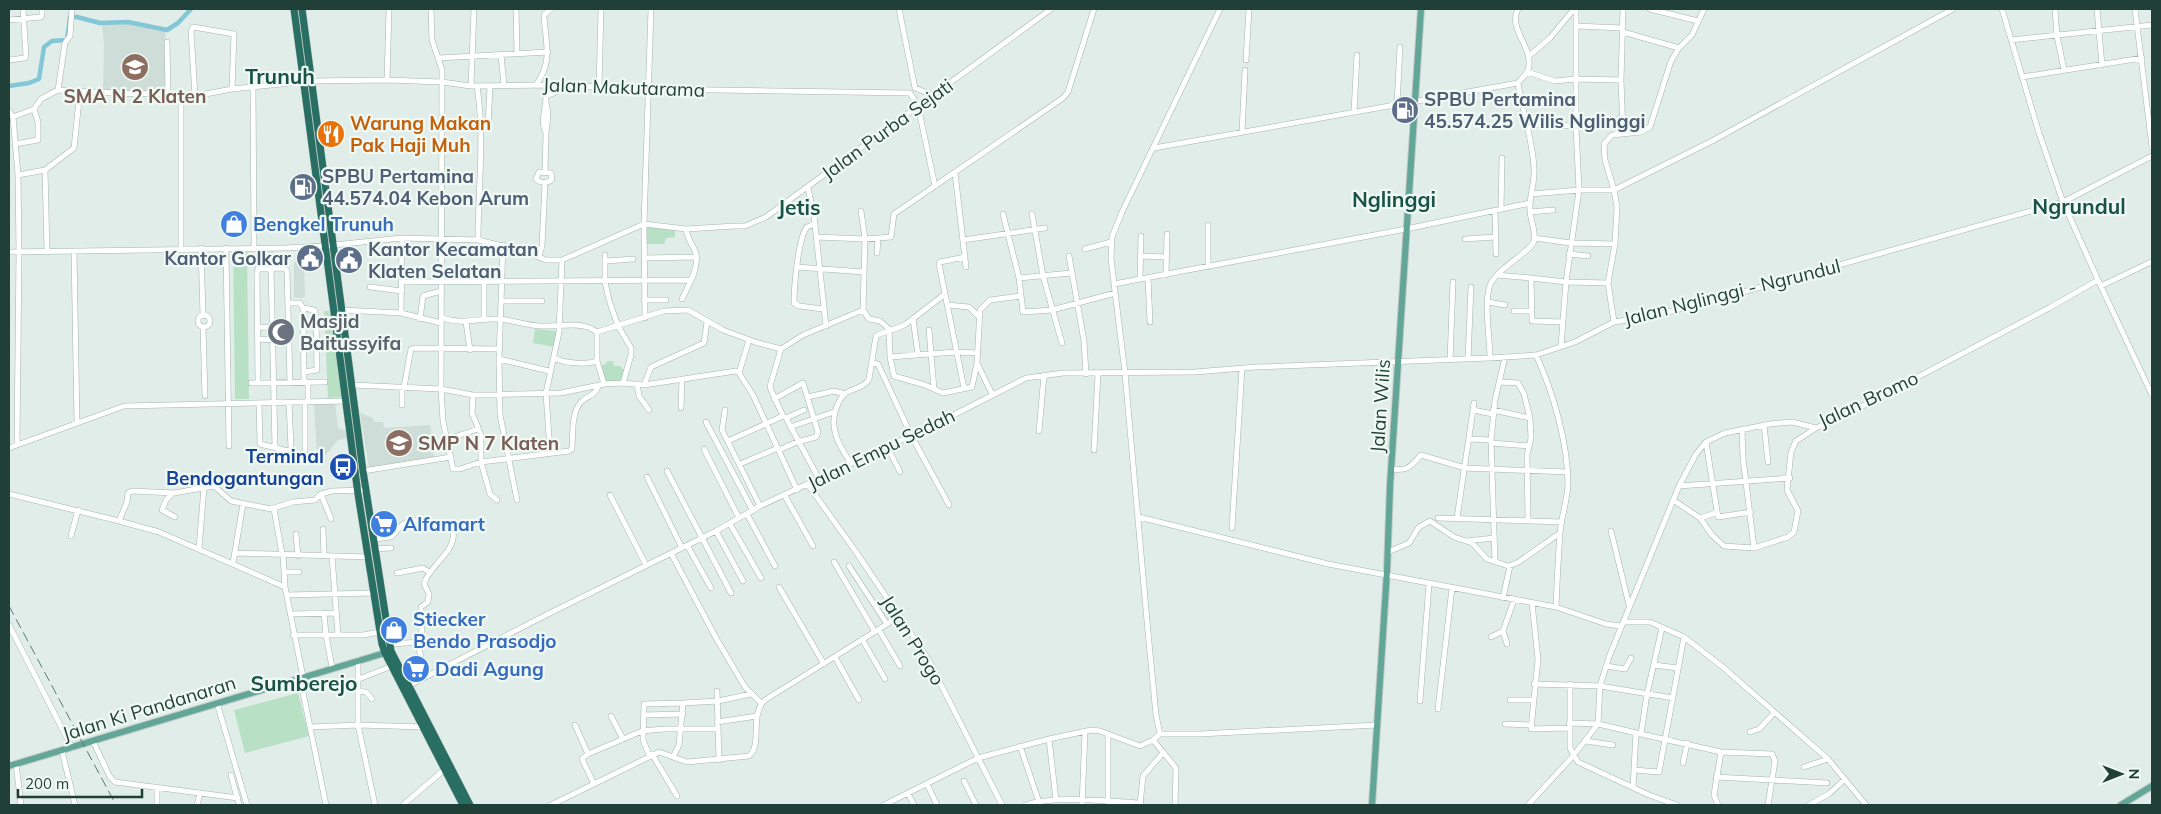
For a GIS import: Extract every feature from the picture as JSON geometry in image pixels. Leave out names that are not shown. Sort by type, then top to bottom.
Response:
[{"type":"highway","points":[[294,9],[308,82],[334,245],[352,385],[357,455],[363,471],[362,491],[374,539],[392,666],[406,687],[470,805]]},
{"type":"highway","points":[[302,9],[324,246],[346,401],[357,455],[380,632],[424,727],[464,805]]},
{"type":"main road","name":"Jalan Wilis","points":[[1372,805],[1388,552],[1391,469],[1421,9]]},
{"type":"main road","name":"Jalan Ki Pandanaran","points":[[12,765],[389,649]]},
{"type":"main road","points":[[2121,805],[2152,786]]},
{"type":"street","points":[[9,60],[25,58],[26,56],[23,9]]},
{"type":"street","points":[[9,20],[40,17],[42,16],[42,9]]},
{"type":"street","points":[[13,117],[34,109],[41,99],[58,90],[65,43],[70,36],[72,9]]},
{"type":"street","points":[[387,80],[388,9]]},
{"type":"street","points":[[431,9],[432,40],[442,70],[441,389],[443,421],[453,469],[480,462],[572,449],[574,422],[579,406],[594,395],[601,385],[597,361],[597,332]]},
{"type":"street","points":[[474,9],[472,56],[474,86],[480,95],[478,240]]},
{"type":"street","points":[[516,9],[517,53]]},
{"type":"street","points":[[536,85],[546,68],[548,52],[544,15],[551,9]]},
{"type":"street","points":[[599,87],[601,9]]},
{"type":"street","points":[[644,315],[644,224],[650,9]]},
{"type":"street","points":[[899,9],[915,88]]},
{"type":"street","name":"Jalan Purba Sejati","points":[[644,224],[686,229],[745,226],[766,217],[1051,9]]},
{"type":"street","points":[[816,237],[865,239],[891,237],[894,214],[1065,95],[1094,9]]},
{"type":"street","points":[[1175,805],[1176,768],[1163,753],[1156,737],[1156,715],[1139,517],[1111,242],[1122,212],[1220,9]]},
{"type":"street","points":[[1246,60],[1249,9]]},
{"type":"street","points":[[1154,148],[1518,83],[1527,72],[1529,56],[1515,22],[1518,9]]},
{"type":"street","points":[[1529,56],[1550,38],[1575,9]]},
{"type":"street","points":[[1561,346],[1569,254],[1578,190],[1575,9]]},
{"type":"street","points":[[1623,9],[1621,80],[1623,134]]},
{"type":"street","points":[[1652,9],[1691,21],[1698,21]]},
{"type":"street","points":[[1614,322],[1608,283],[1615,244],[1617,207],[1605,160],[1604,144],[1612,135],[1641,132],[1650,126],[1668,68],[1679,48],[1692,35],[1704,9]]},
{"type":"street","points":[[1531,194],[1578,190],[1614,190],[1712,141],[1953,9]]},
{"type":"street","points":[[2002,9],[2063,202],[2152,395]]},
{"type":"street","points":[[2055,9],[2057,36],[2064,70]]},
{"type":"street","points":[[2097,9],[2102,65]]},
{"type":"street","points":[[2135,9],[2152,147]]},
{"type":"street","points":[[2011,40],[2138,28],[2152,25]]},
{"type":"street","points":[[1576,26],[1623,30],[1679,48]]},
{"type":"street","points":[[195,96],[191,31],[193,27],[234,34],[232,89]]},
{"type":"street","points":[[167,42],[168,93]]},
{"type":"street","points":[[1397,104],[1400,47]]},
{"type":"street","points":[[439,58],[548,52]]},
{"type":"street","points":[[501,55],[504,85]]},
{"type":"street","points":[[1354,112],[1357,55]]},
{"type":"street","points":[[2022,77],[2142,58]]},
{"type":"street","points":[[1242,132],[1245,70]]},
{"type":"street","points":[[1527,72],[1555,81],[1575,79],[1621,80]]},
{"type":"street","name":"Jalan Makutarama","points":[[58,90],[135,94],[168,93],[181,96],[195,96],[253,86],[308,82],[387,80],[442,82],[474,86],[555,85],[649,89],[910,93]]},
{"type":"street","points":[[1490,358],[1489,286],[1497,275],[1532,246],[1534,238],[1530,203],[1534,168],[1528,124],[1521,102],[1518,83]]},
{"type":"street","points":[[545,172],[546,133],[543,127],[546,115],[546,96],[554,93],[555,85]]},
{"type":"street","points":[[253,86],[254,248]]},
{"type":"street","points":[[488,127],[490,86]]},
{"type":"street","points":[[915,88],[910,93],[918,106],[935,186]]},
{"type":"street","points":[[915,88],[933,95]]},
{"type":"street","points":[[18,175],[45,170],[74,148],[80,91]]},
{"type":"street","points":[[181,96],[181,249]]},
{"type":"street","points":[[14,144],[38,140],[38,122],[34,109]]},
{"type":"street","points":[[9,111],[13,117],[18,175],[20,252],[17,444]]},
{"type":"street","points":[[1528,124],[1594,126],[1600,122],[1623,119]]},
{"type":"street","name":"Jalan Nglinggi - Ngrundul","points":[[1399,362],[1536,354],[1575,342],[1614,322],[1648,317],[1720,298],[2063,202],[2152,156]]},
{"type":"street","points":[[1496,254],[1495,237],[1502,158]]},
{"type":"street","points":[[45,170],[47,251]]},
{"type":"street","points":[[539,172],[545,172],[552,176],[550,181],[545,182],[537,180],[536,176],[539,172]]},
{"type":"street","points":[[955,173],[966,267]]},
{"type":"street","points":[[539,256],[542,246],[545,182]]},
{"type":"street","points":[[808,188],[815,224],[826,326]]},
{"type":"street","points":[[1114,284],[1406,229],[1530,203]]},
{"type":"street","points":[[1530,212],[1553,210]]},
{"type":"street","points":[[861,211],[865,239],[863,310],[869,319],[880,321],[889,329],[890,357],[894,376],[942,393],[972,387],[977,363],[978,316],[980,310],[987,302],[1021,296]]},
{"type":"street","points":[[1003,214],[1019,278],[1025,313],[1052,310],[1115,293]]},
{"type":"street","points":[[1032,214],[1043,276],[1062,343]]},
{"type":"street","points":[[9,252],[272,248],[324,246],[402,238],[478,240],[503,245],[546,260],[562,260],[644,224]]},
{"type":"street","points":[[815,224],[804,230],[794,280],[794,304],[823,309]]},
{"type":"street","points":[[1208,225],[1208,267]]},
{"type":"street","points":[[963,240],[1045,228]]},
{"type":"street","points":[[682,299],[696,265],[694,248],[687,239],[686,229]]},
{"type":"street","points":[[1166,234],[1166,275]]},
{"type":"street","points":[[1140,279],[1141,236]]},
{"type":"street","points":[[1465,239],[1495,237]]},
{"type":"street","points":[[401,310],[402,238]]},
{"type":"street","points":[[877,252],[878,238]]},
{"type":"street","points":[[1534,238],[1571,243],[1615,244]]},
{"type":"street","points":[[1085,249],[1111,242]]},
{"type":"street","points":[[503,245],[499,359],[500,415],[517,500]]},
{"type":"street","points":[[202,248],[203,316]]},
{"type":"street","points":[[226,248],[229,446]]},
{"type":"street","points":[[272,248],[275,448]]},
{"type":"street","points":[[74,251],[77,423]]},
{"type":"street","points":[[1569,254],[1588,256]]},
{"type":"street","points":[[1069,256],[1084,341],[1086,374]]},
{"type":"street","points":[[1140,256],[1166,257]]},
{"type":"street","points":[[644,258],[696,257]]},
{"type":"street","points":[[964,388],[939,263],[965,257]]},
{"type":"street","points":[[623,383],[632,352],[618,326],[610,302],[605,282],[606,258],[633,260]]},
{"type":"street","points":[[550,452],[546,393],[549,371],[554,358],[560,328],[562,260]]},
{"type":"street","points":[[2101,286],[2151,262]]},
{"type":"street","points":[[797,267],[864,272]]},
{"type":"street","points":[[258,383],[257,270],[271,268],[284,268],[287,271],[290,383]]},
{"type":"street","points":[[1019,278],[1071,273]]},
{"type":"street","points":[[1497,275],[1566,282],[1608,283]]},
{"type":"street","points":[[1148,278],[1150,322]]},
{"type":"street","points":[[1532,278],[1531,320],[1534,322],[1562,322]]},
{"type":"street","points":[[402,282],[690,280]]},
{"type":"street","name":"Jalan Bromo","points":[[1706,442],[1718,436],[1764,425],[1792,422],[1816,428],[1855,410],[2049,308],[2098,280]]},
{"type":"street","points":[[484,282],[484,319]]},
{"type":"street","points":[[1450,360],[1453,282]]},
{"type":"street","points":[[370,287],[402,291]]},
{"type":"street","points":[[1468,359],[1471,287]]},
{"type":"street","points":[[420,319],[424,296],[441,292]]},
{"type":"street","points":[[851,464],[837,441],[833,420],[839,401],[845,394],[866,384],[872,363],[876,336],[889,329],[900,328],[945,294]]},
{"type":"street","points":[[644,300],[666,300]]},
{"type":"street","points":[[502,301],[542,301]]},
{"type":"street","points":[[1488,302],[1505,305]]},
{"type":"street","points":[[288,303],[300,303],[302,308],[307,402],[305,455]]},
{"type":"street","points":[[948,305],[970,307],[978,316]]},
{"type":"street","points":[[302,308],[316,311],[317,383]]},
{"type":"street","points":[[343,310],[401,310],[420,319],[456,322],[484,319],[560,328],[575,324],[592,328],[597,332]]},
{"type":"street","points":[[597,332],[618,326],[644,315],[664,311],[688,310],[707,322],[749,340],[781,349]]},
{"type":"street","points":[[819,479],[797,442],[770,388],[781,349],[796,339],[863,310]]},
{"type":"street","points":[[1514,311],[1531,311]]},
{"type":"street","points":[[203,316],[209,317],[210,325],[199,326],[196,322],[198,318],[203,316]]},
{"type":"street","points":[[913,319],[918,355]]},
{"type":"street","points":[[466,322],[470,350]]},
{"type":"street","points":[[644,385],[651,367],[704,343],[707,322]]},
{"type":"street","points":[[203,327],[204,396]]},
{"type":"street","points":[[258,327],[288,328]]},
{"type":"street","points":[[929,330],[934,389]]},
{"type":"street","points":[[258,339],[288,341]]},
{"type":"street","points":[[739,373],[749,340]]},
{"type":"street","points":[[402,405],[403,387],[411,349],[500,349]]},
{"type":"street","points":[[890,357],[956,352],[977,353]]},
{"type":"street","points":[[1536,354],[1546,376],[1552,398],[1560,429],[1567,472],[1567,493],[1560,533],[1556,607]]},
{"type":"street","points":[[1495,562],[1491,442],[1493,412],[1506,357]]},
{"type":"street","points":[[554,358],[578,362],[594,363],[597,361]]},
{"type":"street","points":[[499,359],[549,371]]},
{"type":"street","name":"Jalan Empu Sedah","points":[[406,687],[646,564],[730,524],[760,506],[808,485],[1018,381],[1044,374],[1195,372],[1242,368],[1399,362]]},
{"type":"street","points":[[872,363],[878,364],[911,435],[950,505]]},
{"type":"street","points":[[977,363],[992,394]]},
{"type":"street","points":[[1232,528],[1242,368]]},
{"type":"street","points":[[304,372],[317,370]]},
{"type":"street","points":[[352,385],[441,389],[473,395],[561,393],[601,385],[623,383],[644,385],[733,371],[739,373],[752,393],[797,490]]},
{"type":"street","points":[[1039,431],[1044,374]]},
{"type":"street","points":[[1094,450],[1098,374]]},
{"type":"street","points":[[681,408],[682,379]]},
{"type":"street","points":[[251,383],[325,382]]},
{"type":"street","points":[[1499,382],[1518,384],[1522,387],[1530,418],[1528,520]]},
{"type":"street","points":[[637,384],[639,396],[650,410]]},
{"type":"street","points":[[740,464],[818,435],[803,384],[774,399]]},
{"type":"street","points":[[808,397],[834,391],[845,394]]},
{"type":"street","points":[[473,395],[472,413],[481,434],[480,462],[490,494],[497,500]]},
{"type":"street","points":[[9,448],[124,406],[346,401]]},
{"type":"street","points":[[259,403],[260,444],[288,451],[291,448],[289,402]]},
{"type":"street","points":[[1457,518],[1474,402]]},
{"type":"street","points":[[726,410],[721,428],[760,506]]},
{"type":"street","points":[[728,441],[804,410]]},
{"type":"street","points":[[1473,410],[1530,418]]},
{"type":"street","points":[[790,427],[834,412]]},
{"type":"street","points":[[706,422],[775,566]]},
{"type":"street","points":[[710,428],[718,423]]},
{"type":"street","points":[[1764,425],[1768,462]]},
{"type":"street","points":[[1673,500],[1700,518],[1712,535],[1724,546],[1754,548],[1784,539],[1794,532],[1798,511],[1788,492],[1793,445],[1816,428]]},
{"type":"street","points":[[448,439],[478,429]]},
{"type":"street","points":[[1742,429],[1743,458],[1754,548]]},
{"type":"street","points":[[1470,439],[1529,446]]},
{"type":"street","points":[[1706,442],[1714,482],[1716,513],[1720,518],[1751,512]]},
{"type":"street","points":[[1528,805],[1586,741],[1598,724],[1600,686],[1613,647],[1678,486],[1690,464],[1706,442]]},
{"type":"street","points":[[887,446],[900,472]]},
{"type":"street","points":[[704,449],[739,518]]},
{"type":"street","points":[[1391,469],[1403,471],[1408,469],[1421,455],[1465,468],[1567,472]]},
{"type":"street","points":[[363,471],[451,457]]},
{"type":"street","points":[[667,471],[731,593]]},
{"type":"street","points":[[647,477],[685,546],[711,588]]},
{"type":"street","points":[[1678,486],[1790,478]]},
{"type":"street","name":"Jalan Progo","points":[[808,485],[928,659],[1002,805]]},
{"type":"street","points":[[119,521],[130,491],[174,493],[214,486],[231,501],[274,509],[293,502],[315,500],[321,494],[336,490],[362,491]]},
{"type":"street","points":[[199,549],[204,487]]},
{"type":"street","points":[[174,493],[166,500],[162,510],[162,512],[174,517]]},
{"type":"street","points":[[9,494],[159,532],[285,587]]},
{"type":"street","points":[[321,494],[331,519]]},
{"type":"street","points":[[610,495],[646,564]]},
{"type":"street","points":[[785,496],[813,546]]},
{"type":"street","points":[[232,563],[243,504]]},
{"type":"street","points":[[274,509],[293,635],[326,805]]},
{"type":"street","points":[[71,536],[78,510]]},
{"type":"street","points":[[1700,518],[1716,513]]},
{"type":"street","points":[[1139,517],[1328,564],[1556,607],[1585,618],[1622,624],[1650,622],[1684,636],[1724,668],[1828,759],[1866,805]]},
{"type":"street","points":[[1438,518],[1562,522]]},
{"type":"street","points":[[374,539],[391,537],[404,523],[411,521],[423,522],[452,530],[454,534],[448,548],[438,564],[429,572],[424,584],[428,594],[428,602],[421,607],[420,642],[418,648],[425,677]]},
{"type":"street","points":[[1388,552],[1408,544],[1419,527],[1432,522],[1454,537],[1475,545],[1486,559],[1510,566],[1560,533]]},
{"type":"street","points":[[730,524],[761,578]]},
{"type":"street","points":[[323,529],[324,556]]},
{"type":"street","points":[[716,531],[743,582]]},
{"type":"street","points":[[1611,531],[1630,606]]},
{"type":"street","points":[[296,534],[298,556]]},
{"type":"street","points":[[1466,541],[1494,538]]},
{"type":"street","points":[[375,549],[391,548]]},
{"type":"street","points":[[671,553],[716,638],[751,694],[761,704]]},
{"type":"street","points":[[235,554],[369,557]]},
{"type":"street","points":[[332,556],[338,635]]},
{"type":"street","points":[[834,562],[900,666]]},
{"type":"street","points":[[849,566],[887,624]]},
{"type":"street","points":[[1503,598],[1510,566]]},
{"type":"street","points":[[397,573],[423,568],[429,572]]},
{"type":"street","points":[[284,572],[299,572]]},
{"type":"street","points":[[1420,701],[1430,584]]},
{"type":"street","points":[[779,587],[824,664]]},
{"type":"street","points":[[1438,709],[1452,588]]},
{"type":"street","points":[[287,595],[374,593]]},
{"type":"street","points":[[1507,644],[1503,631],[1514,600]]},
{"type":"street","points":[[1532,602],[1538,659],[1533,700],[1533,730],[1569,725],[1598,724],[1721,752],[1774,755],[1768,805]]},
{"type":"street","points":[[324,613],[332,667]]},
{"type":"street","points":[[290,614],[336,613]]},
{"type":"street","points":[[554,805],[651,755],[662,752],[687,762],[743,758],[752,754],[757,716],[761,704],[900,616]]},
{"type":"street","points":[[9,625],[72,748]]},
{"type":"street","points":[[1633,787],[1638,733],[1662,628]]},
{"type":"street","points":[[1491,637],[1503,631]]},
{"type":"street","points":[[293,635],[363,635],[380,632]]},
{"type":"street","points":[[1634,770],[1658,773],[1666,739],[1684,636]]},
{"type":"street","points":[[862,639],[885,678]]},
{"type":"street","points":[[389,649],[420,642]]},
{"type":"street","points":[[835,657],[859,700]]},
{"type":"street","points":[[1606,666],[1626,669],[1632,658]]},
{"type":"street","points":[[358,660],[358,725],[375,805]]},
{"type":"street","points":[[1654,665],[1678,668]]},
{"type":"street","points":[[359,679],[392,666]]},
{"type":"street","points":[[1535,681],[1600,686],[1673,698]]},
{"type":"street","points":[[1570,684],[1570,748],[1578,762],[1677,805]]},
{"type":"street","points":[[717,690],[719,760]]},
{"type":"street","points":[[358,691],[366,692],[372,699]]},
{"type":"street","points":[[677,796],[643,740],[644,704],[718,701],[751,694]]},
{"type":"street","points":[[1510,700],[1533,700]]},
{"type":"street","points":[[217,703],[248,805]]},
{"type":"street","points":[[673,757],[679,745],[682,729],[682,703]]},
{"type":"street","points":[[1750,732],[1759,729],[1774,713]]},
{"type":"street","points":[[644,715],[682,714]]},
{"type":"street","points":[[611,716],[623,739]]},
{"type":"street","points":[[717,722],[757,716]]},
{"type":"street","points":[[1505,724],[1532,725]]},
{"type":"street","points":[[310,727],[358,725],[424,727]]},
{"type":"street","points":[[575,725],[588,754]]},
{"type":"street","points":[[887,805],[978,758],[1020,746],[1085,732],[1100,731],[1140,746],[1156,737],[1377,725]]},
{"type":"street","points":[[594,784],[582,759],[588,754],[642,731],[718,730]]},
{"type":"street","points":[[1082,803],[1085,732]]},
{"type":"street","points":[[1108,734],[1108,803]]},
{"type":"street","points":[[1050,739],[1054,764],[1056,800]]},
{"type":"street","points":[[93,741],[112,780],[157,788],[238,798]]},
{"type":"street","points":[[1586,741],[1613,745]]},
{"type":"street","points":[[1683,763],[1687,744]]},
{"type":"street","points":[[1020,746],[1039,803]]},
{"type":"street","points":[[62,751],[75,805]]},
{"type":"street","points":[[1718,805],[1714,795],[1721,752]]},
{"type":"street","points":[[1025,805],[1056,800],[1082,803],[1140,804],[1143,776],[1163,753]]},
{"type":"street","points":[[1804,767],[1828,759]]},
{"type":"street","points":[[12,765],[21,805]]},
{"type":"street","points":[[403,805],[445,770]]},
{"type":"street","points":[[232,775],[239,805]]},
{"type":"street","points":[[1716,777],[1827,783]]},
{"type":"street","points":[[964,780],[976,805]]},
{"type":"street","points":[[1809,805],[1847,781]]},
{"type":"street","points":[[927,784],[937,805]]},
{"type":"street","points":[[157,788],[157,805]]},
{"type":"street","points":[[197,805],[200,794]]},
{"type":"street","points":[[908,794],[914,805]]},
{"type":"shaded area","name":"SMA N 2 Klaten","points":[[102,24],[136,24],[165,28],[168,92],[103,90],[104,45]]},
{"type":"shaded area","points":[[294,262],[304,262],[305,297],[294,297]]},
{"type":"shaded area","points":[[335,403],[338,428],[345,430],[347,438],[338,440],[326,455],[321,453],[317,456],[314,404]]},
{"type":"shaded area","name":"SMP N 7 Klaten","points":[[360,413],[373,418],[374,422],[383,422],[384,428],[430,425],[434,458],[369,468]]},
{"type":"green space","points":[[646,227],[675,230],[675,237],[666,238],[664,244],[646,244]]},
{"type":"green space","points":[[233,250],[247,251],[249,399],[235,399]]},
{"type":"green space","points":[[324,311],[329,311],[342,397],[328,398]]},
{"type":"green space","points":[[535,329],[558,331],[555,347],[533,343]]},
{"type":"green space","points":[[608,361],[613,361],[614,366],[621,366],[622,369],[626,369],[622,382],[604,383],[599,365],[604,365]]},
{"type":"green space","points":[[298,693],[309,736],[245,753],[234,710]]},
{"type":"waterway","points":[[9,86],[29,83],[39,79],[44,47],[52,41],[67,40],[70,17],[100,23],[128,22],[167,30],[178,23],[191,9]]},
{"type":"railway","points":[[9,606],[116,805]]},
{"type":"place","name":"SMA N 2 Klaten","points":[[135,67]]},
{"type":"place","name":"SPBU Pertamina 45.574.25 Wilis Nglinggi","points":[[1405,110]]},
{"type":"place","name":"Warung Makan Pak Haji Muh","points":[[331,134]]},
{"type":"place","name":"SPBU Pertamina 44.574.04 Kebon Arum","points":[[303,187]]},
{"type":"place","name":"Bengkel Trunuh","points":[[234,224]]},
{"type":"place","name":"Kantor Golkar","points":[[310,258]]},
{"type":"place","name":"Kantor Kecamatan Klaten Selatan","points":[[349,260]]},
{"type":"place","name":"Masjid Baitussyifa","points":[[281,332]]},
{"type":"place","name":"SMP N 7 Klaten","points":[[399,443]]},
{"type":"place","name":"Terminal Bendogantungan","points":[[343,467]]},
{"type":"place","name":"Alfamart","points":[[384,524]]},
{"type":"place","name":"Stiecker Bendo Prasodjo","points":[[394,630]]},
{"type":"place","name":"Dadi Agung","points":[[416,669]]},
{"type":"district","name":"Trunuh","points":[[280,77]]},
{"type":"district","name":"Nglinggi","points":[[1394,200]]},
{"type":"district","name":"Ngrundul","points":[[2079,207]]},
{"type":"district","name":"Jetis","points":[[799,208]]},
{"type":"district","name":"Sumberejo","points":[[304,684]]}]
